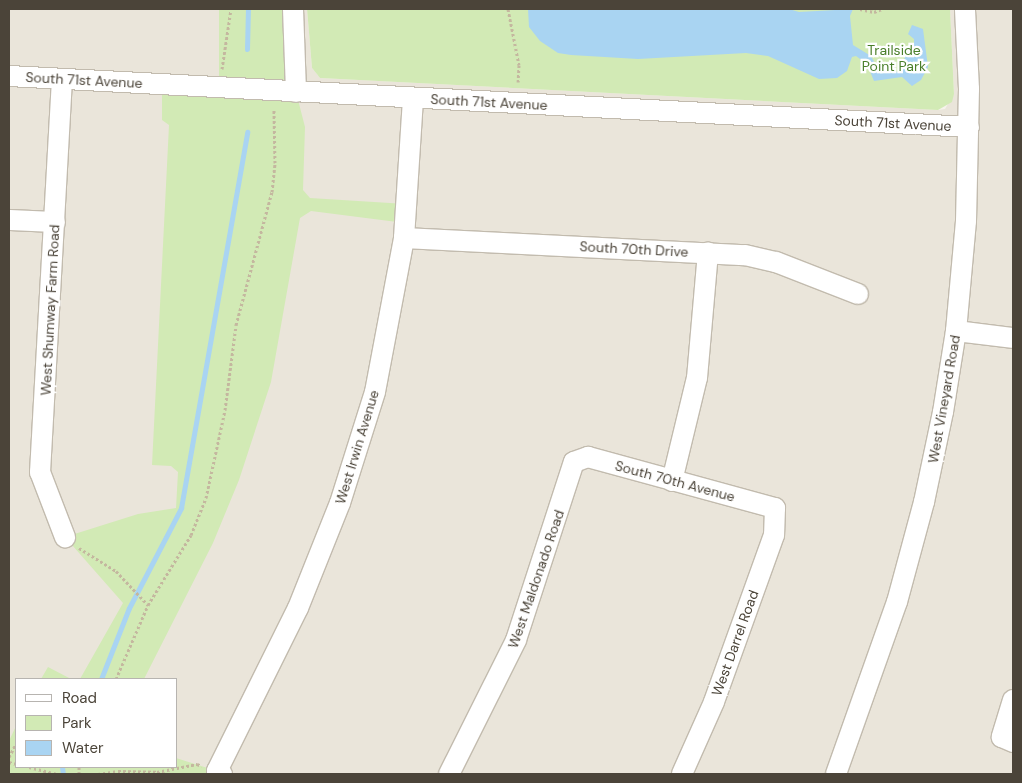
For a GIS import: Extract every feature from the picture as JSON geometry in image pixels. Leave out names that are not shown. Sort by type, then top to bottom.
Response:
[{"type":"street","points":[[293,9],[296,92]]},
{"type":"street","name":"West Vineyard Road","points":[[836,774],[862,708],[910,557],[937,444],[956,331],[966,221],[969,127],[966,9]]},
{"type":"street","name":"South 71st Avenue","points":[[9,76],[969,127]]},
{"type":"street","name":"West Shumway Farm Road","points":[[62,79],[40,472],[64,537]]},
{"type":"street","name":"West Irwin Avenue","points":[[219,773],[298,608],[340,503],[375,392],[404,238],[413,98]]},
{"type":"street","points":[[9,220],[55,222]]},
{"type":"street","name":"South 70th Drive","points":[[404,238],[745,255],[776,262],[858,294]]},
{"type":"street","points":[[672,481],[697,378],[708,252]]},
{"type":"street","points":[[956,331],[1013,338]]},
{"type":"street","name":"South 70th Avenue","points":[[574,462],[588,457],[775,508]]},
{"type":"street","name":"West Maldonado Road","points":[[448,774],[516,640],[574,462]]},
{"type":"street","name":"West Darrel Road","points":[[682,774],[714,702],[774,535],[775,508]]},
{"type":"street","points":[[1008,740],[1013,700]]},
{"type":"path","points":[[219,87],[231,9]]},
{"type":"path","points":[[508,9],[519,65],[518,82]]},
{"type":"path","points":[[860,9],[874,12],[882,9]]},
{"type":"path","points":[[116,678],[148,605],[191,535],[206,498],[225,410],[236,325],[272,192],[274,110]]},
{"type":"path","points":[[64,537],[88,556],[116,571],[148,605]]},
{"type":"path","points":[[178,768],[197,764],[219,773]]},
{"type":"path","points":[[33,768],[57,774]]},
{"type":"path","points":[[98,774],[118,771],[157,772],[177,768]]},
{"type":"shaded area","points":[[9,9],[307,9],[312,68],[320,78],[938,110],[945,109],[954,94],[950,9],[1013,9],[1013,774],[9,774]]},
{"type":"green space","points":[[219,9],[293,9],[296,92],[305,127],[303,190],[310,198],[406,204],[405,223],[311,211],[300,218],[271,382],[239,480],[213,543],[145,678],[81,678],[123,603],[65,537],[138,514],[176,508],[178,472],[171,466],[152,465],[169,125],[162,120],[162,84],[219,87]]},
{"type":"green space","name":"Trailside Point Park","points":[[307,9],[950,9],[954,94],[952,102],[938,110],[320,78],[312,68]]},
{"type":"green space","points":[[48,667],[69,678],[42,678]]},
{"type":"green space","points":[[15,728],[15,768],[178,768],[178,759],[217,771],[207,774],[9,774],[9,741]]},
{"type":"water","points":[[528,9],[789,9],[799,12],[853,9],[850,16],[853,45],[871,56],[879,71],[902,72],[905,56],[914,46],[914,39],[908,34],[912,25],[923,29],[928,67],[921,80],[912,86],[902,77],[874,81],[867,64],[856,56],[852,57],[847,71],[837,78],[819,79],[768,56],[746,53],[638,59],[571,55],[558,53],[540,41],[529,27]]},
{"type":"waterway","points":[[247,49],[248,9]]},
{"type":"waterway","points":[[101,678],[129,608],[181,508],[247,132]]},
{"type":"waterway","points":[[62,768],[63,774]]}]
